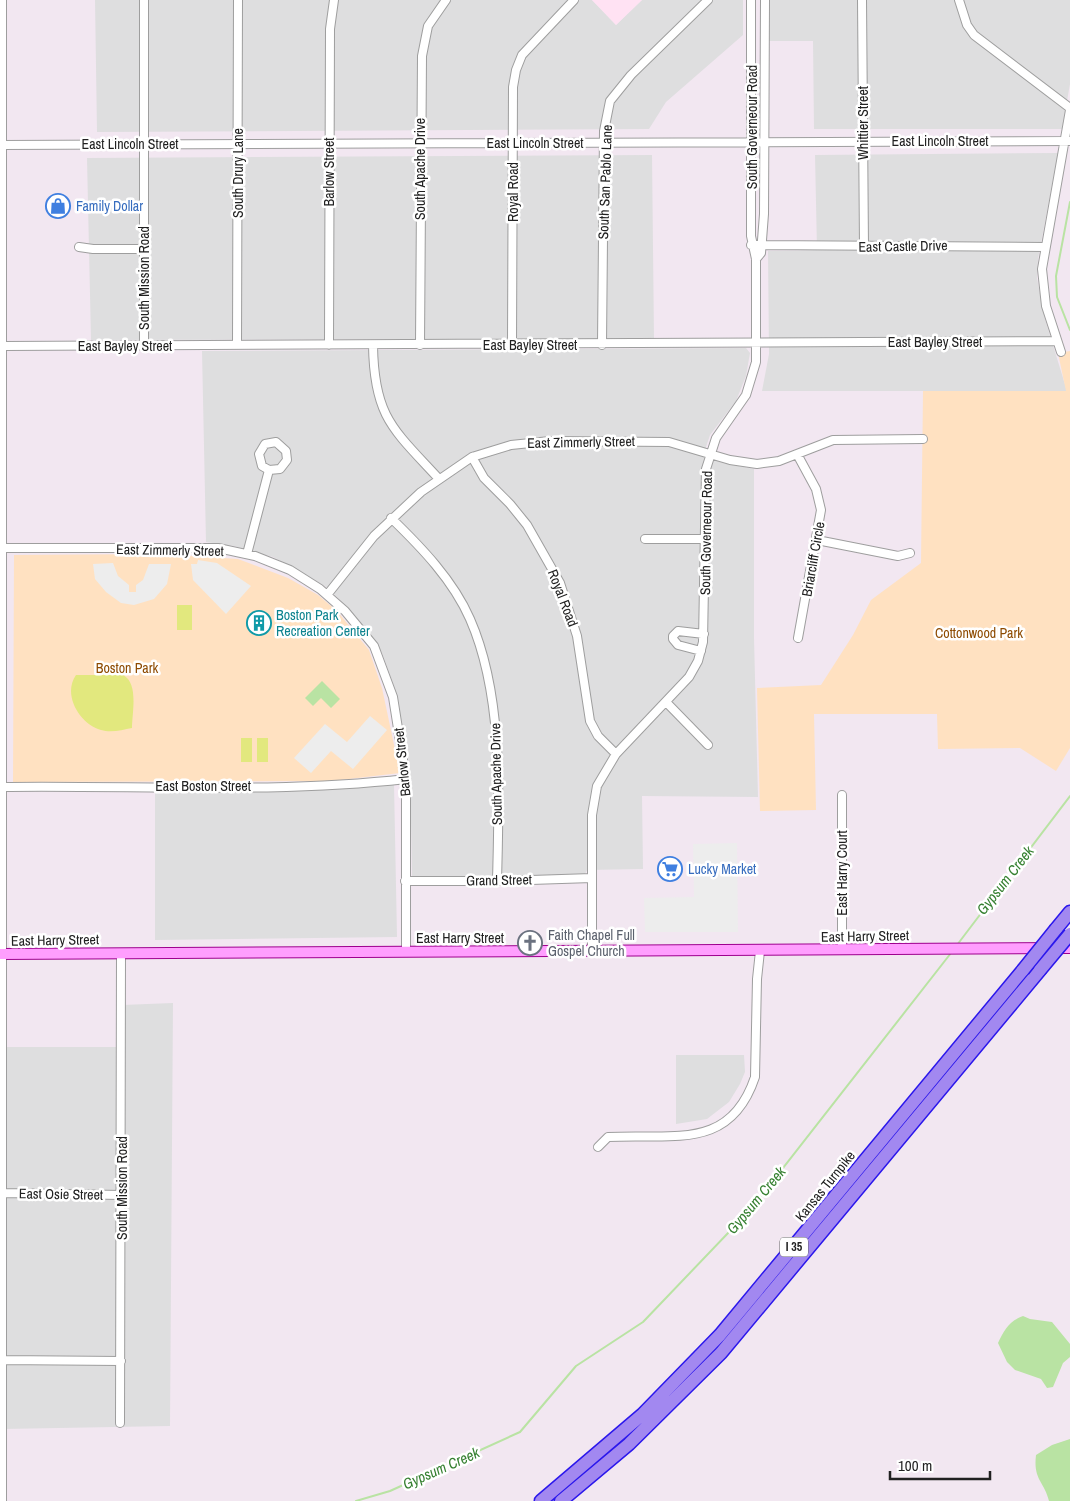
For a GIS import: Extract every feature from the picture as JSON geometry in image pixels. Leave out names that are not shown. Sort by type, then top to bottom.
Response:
[{"type":"highway","name":"Kansas Turnpike","points":[[541,1501],[643,1414],[720,1335],[1070,912]]},
{"type":"highway","name":"Kansas Turnpike","points":[[561,1501],[629,1444],[721,1353],[1070,934]]},
{"type":"main road","name":"East Harry Street","points":[[1,954],[1070,948]]},
{"type":"street","points":[[2,0],[2,1501]]},
{"type":"street","name":"South Mission Road","points":[[144,0],[144,346]]},
{"type":"street","name":"South Drury Lane","points":[[237,345],[238,0]]},
{"type":"street","name":"Barlow Street","points":[[329,345],[330,29],[334,0]]},
{"type":"street","name":"South Apache Drive","points":[[420,345],[422,56],[424,38],[428,26],[446,0]]},
{"type":"street","name":"Royal Road","points":[[512,345],[513,87],[516,70],[522,55],[574,0]]},
{"type":"street","name":"South San Pablo Lane","points":[[602,345],[604,143],[610,101],[631,75],[708,0]]},
{"type":"street","name":"South Governeour Road","points":[[592,951],[592,823],[594,796],[601,777],[616,754],[689,677],[701,651],[704,634],[704,478],[710,453],[720,432],[746,396],[754,371],[757,344],[756,259],[751,245],[751,0]]},
{"type":"street","name":"South Governeour Road","points":[[761,245],[764,214],[765,0]]},
{"type":"street","name":"Whittier Street","points":[[862,0],[864,247]]},
{"type":"street","points":[[959,0],[966,25],[974,35],[1070,109],[1067,141],[1042,269],[1043,294],[1061,352]]},
{"type":"street","name":"East Lincoln Street","points":[[2,145],[1067,141]]},
{"type":"street","name":"East Castle Drive","points":[[751,245],[864,247],[1034,245],[1045,247]]},
{"type":"street","points":[[756,259],[761,253],[761,245]]},
{"type":"street","points":[[79,247],[93,249],[144,249]]},
{"type":"street","name":"East Bayley Street","points":[[2,346],[602,345],[1057,341]]},
{"type":"street","points":[[373,345],[375,383],[387,418],[405,443],[438,480]]},
{"type":"street","name":"East Zimmerly Street","points":[[1,548],[210,548],[246,554],[290,570],[327,595],[374,536],[391,518],[438,480],[472,457],[511,444],[550,441],[669,442],[745,464],[757,464],[779,461],[822,443],[838,440],[924,439]]},
{"type":"street","name":"Briarcliff Circle","points":[[797,454],[819,499],[820,520],[798,638]]},
{"type":"street","name":"Royal Road","points":[[472,457],[484,478],[510,504],[527,525],[560,583],[577,636],[590,721],[598,736],[616,754]]},
{"type":"street","points":[[246,554],[269,470]]},
{"type":"street","name":"South Apache Drive","points":[[391,518],[428,557],[452,587],[470,619],[478,642],[496,730],[497,881]]},
{"type":"street","points":[[645,539],[704,539]]},
{"type":"street","points":[[817,540],[898,556],[910,553]]},
{"type":"street","name":"Barlow Street","points":[[327,595],[345,611],[374,646],[393,697],[406,778],[406,952]]},
{"type":"street","points":[[701,651],[678,645],[673,640],[675,632],[678,631],[704,634]]},
{"type":"street","points":[[667,702],[708,745]]},
{"type":"street","name":"East Boston Street","points":[[1,787],[296,786],[362,784],[406,778]]},
{"type":"street","name":"East Harry Court","points":[[842,795],[842,950]]},
{"type":"street","name":"Grand Street","points":[[405,881],[592,878]]},
{"type":"street","points":[[598,1146],[608,1137],[706,1133],[728,1121],[735,1114],[751,1090],[755,1076],[757,979],[760,951]]},
{"type":"street","name":"South Mission Road","points":[[120,1423],[122,1195],[121,953]]},
{"type":"street","name":"East Osie Street","points":[[1,1193],[122,1195]]},
{"type":"street","points":[[1,1360],[121,1361]]},
{"type":"shaded area","points":[[95,0],[592,0],[616,25],[642,0],[743,0],[743,35],[666,102],[649,129],[97,132]]},
{"type":"shaded area","points":[[592,0],[642,0],[616,25]]},
{"type":"shaded area","points":[[767,0],[1070,0],[1070,84],[1062,129],[814,129],[813,41],[768,41]]},
{"type":"shaded area","points":[[1058,153],[1038,259],[1037,278],[1045,319],[1067,391],[762,391],[769,354],[768,251],[817,250],[815,155]]},
{"type":"shaded area","points":[[652,155],[654,339],[91,340],[87,158]]},
{"type":"shaded area","points":[[746,348],[750,353],[746,376],[736,401],[710,435],[703,456],[723,463],[754,469],[754,638],[758,797],[642,796],[643,869],[587,870],[584,876],[580,877],[412,876],[410,769],[394,686],[382,653],[341,601],[326,587],[273,557],[234,546],[206,542],[202,351]]},
{"type":"shaded area","points":[[198,560],[217,563],[251,586],[226,614],[193,580],[191,564],[197,564]]},
{"type":"shaded area","points":[[113,563],[118,576],[129,585],[129,592],[136,592],[136,585],[143,580],[149,564],[171,564],[167,584],[154,599],[134,605],[121,603],[106,592],[95,579],[93,564]]},
{"type":"shaded area","points":[[177,605],[192,605],[192,630],[177,630]]},
{"type":"shaded area","points":[[76,675],[123,675],[128,679],[134,699],[132,728],[105,731],[93,727],[86,722],[75,708],[72,700],[72,683]]},
{"type":"shaded area","points":[[322,681],[340,699],[331,708],[321,698],[313,706],[305,698]]},
{"type":"shaded area","points":[[370,716],[387,730],[353,769],[331,751],[311,773],[294,758],[325,724],[347,742]]},
{"type":"shaded area","points":[[241,738],[252,738],[252,762],[241,762]]},
{"type":"shaded area","points":[[257,738],[268,738],[268,762],[257,762]]},
{"type":"shaded area","points":[[394,784],[397,937],[155,940],[155,786]]},
{"type":"shaded area","points":[[737,843],[738,932],[645,932],[644,898],[694,897],[693,844]]},
{"type":"shaded area","points":[[173,1003],[170,1426],[3,1429],[2,1045],[6,1047],[122,1047],[122,1005]]},
{"type":"shaded area","points":[[676,1055],[744,1055],[745,1072],[740,1084],[729,1102],[707,1119],[676,1124]]},
{"type":"shaded area","points":[[1023,1316],[1030,1319],[1052,1322],[1070,1344],[1070,1357],[1063,1363],[1053,1387],[1047,1388],[1041,1379],[1015,1370],[1007,1362],[998,1343],[1008,1326],[1014,1320]]},
{"type":"shaded area","points":[[1070,1439],[1070,1501],[1049,1501],[1037,1475],[1036,1455],[1052,1445]]},
{"type":"green space","name":"Cottonwood Park","points":[[1070,351],[1070,748],[1056,771],[1020,748],[938,749],[937,714],[814,714],[816,810],[760,811],[757,688],[821,685],[853,635],[871,600],[921,563],[923,391],[1066,391],[1058,353]]},
{"type":"green space","name":"Boston Park","points":[[163,554],[238,559],[288,578],[318,595],[337,611],[369,650],[382,688],[400,773],[332,781],[13,782],[14,555]]},
{"type":"waterway","points":[[1070,202],[1056,276],[1057,297],[1070,330]]},
{"type":"waterway","name":"Gypsum Creek","points":[[957,945],[1070,796]]},
{"type":"waterway","name":"Gypsum Creek","points":[[356,1501],[390,1491],[520,1432],[576,1366],[643,1322],[751,1209],[951,953]]},
{"type":"place","name":"Family Dollar","points":[[58,206]]},
{"type":"place","name":"Boston Park Recreation Center","points":[[259,623]]},
{"type":"place","name":"Lucky Market","points":[[670,869]]},
{"type":"place","name":"Faith Chapel Full Gospel Church","points":[[530,943]]}]
